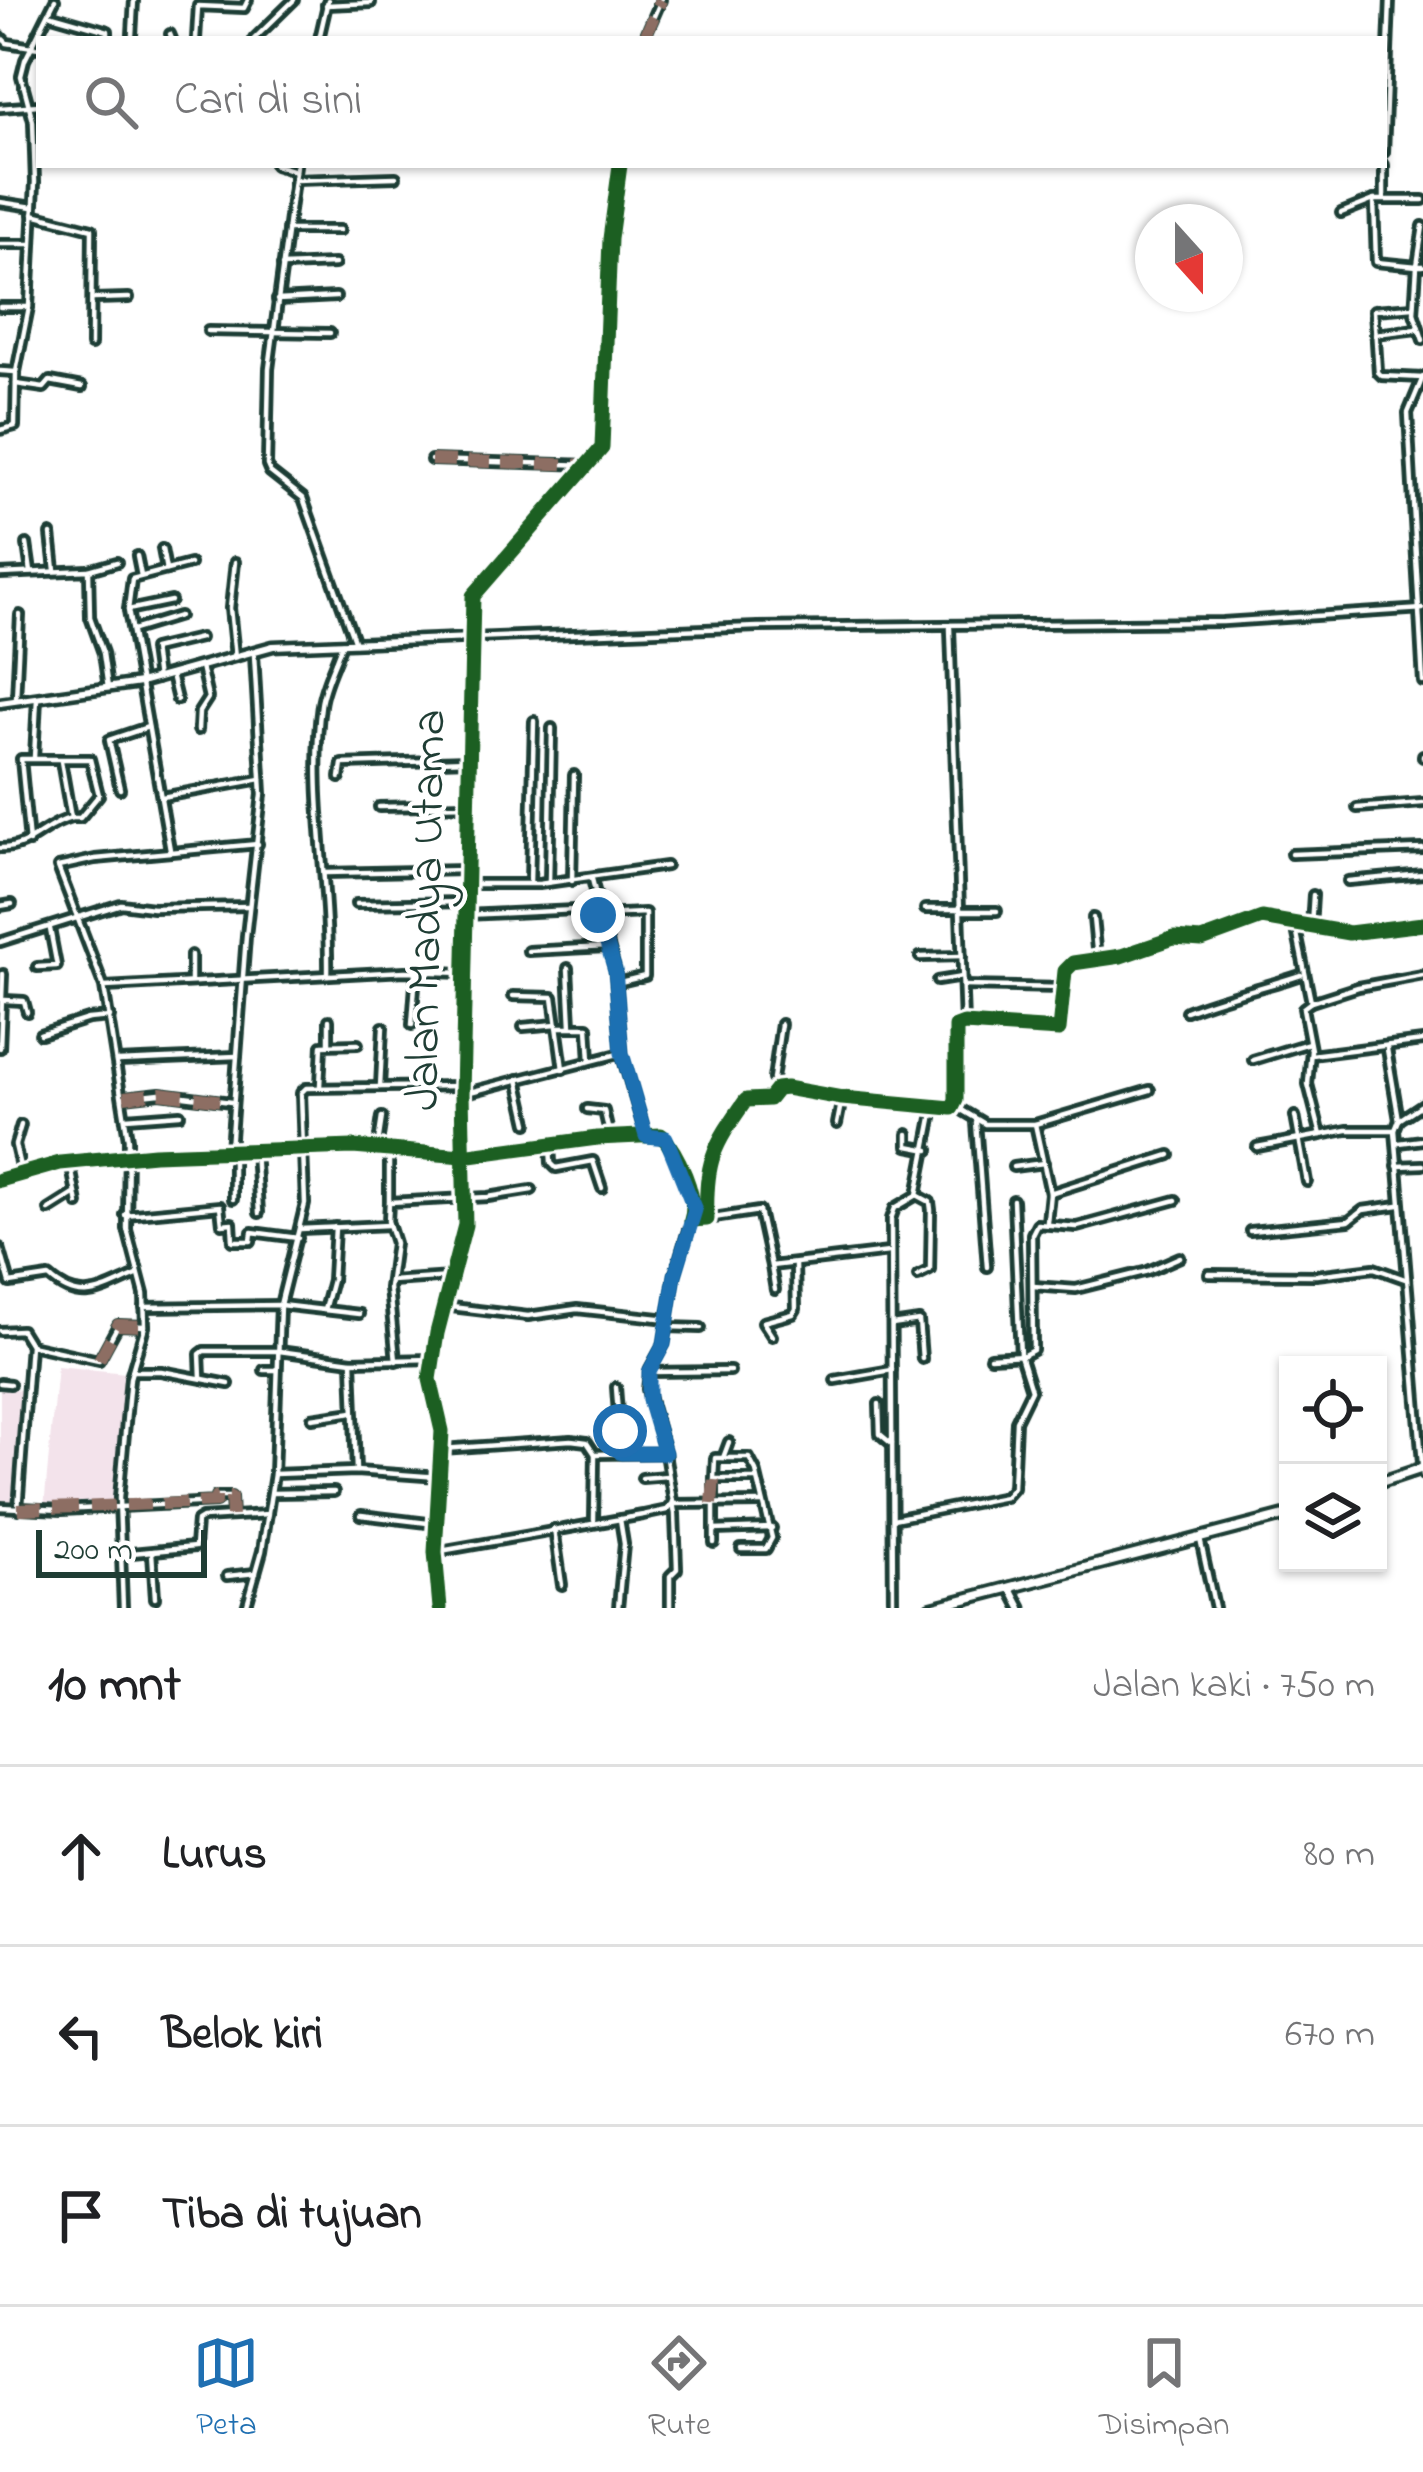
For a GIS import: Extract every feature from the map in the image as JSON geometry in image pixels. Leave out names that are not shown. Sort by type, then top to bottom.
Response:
[{"type":"main road","points":[[1387,1480],[1422,1470]]},
{"type":"main road","points":[[931,1608],[1279,1517]]},
{"type":"street","points":[[40,36],[55,0]]},
{"type":"street","points":[[132,35],[134,0]]},
{"type":"street","points":[[196,36],[198,6],[244,8],[248,0]]},
{"type":"street","points":[[257,36],[294,0]]},
{"type":"street","points":[[645,36],[661,0]]},
{"type":"street","points":[[1387,76],[1390,0]]},
{"type":"street","points":[[320,36],[327,3],[370,3]]},
{"type":"street","points":[[50,14],[108,32],[108,36]]},
{"type":"street","points":[[0,36],[7,43],[35,47],[21,76],[35,105],[0,108]]},
{"type":"street","points":[[0,430],[15,426],[16,372],[29,307],[36,168]]},
{"type":"street","points":[[296,168],[267,404],[268,468],[303,499],[355,643]]},
{"type":"street","points":[[472,638],[475,590],[599,455],[604,439],[606,306],[620,168]]},
{"type":"street","points":[[1384,168],[1384,199]]},
{"type":"street","points":[[294,179],[396,177]]},
{"type":"street","points":[[1374,200],[1373,259],[1420,266]]},
{"type":"street","points":[[1341,213],[1374,200],[1423,200]]},
{"type":"street","points":[[0,202],[92,229],[91,345]]},
{"type":"street","points":[[1423,226],[1414,307],[1423,340]]},
{"type":"street","points":[[286,230],[340,230]]},
{"type":"street","points":[[0,244],[31,244]]},
{"type":"street","points":[[282,266],[335,264]]},
{"type":"street","points":[[277,300],[336,297]]},
{"type":"street","points":[[92,300],[129,298]]},
{"type":"street","points":[[0,307],[29,307]]},
{"type":"street","points":[[1414,307],[1375,309],[1380,375],[1423,378],[1408,421],[1423,682]]},
{"type":"street","points":[[1376,334],[1421,329]]},
{"type":"street","points":[[208,332],[329,332]]},
{"type":"street","points":[[0,371],[16,372]]},
{"type":"street","points":[[16,384],[44,388],[50,381],[82,387]]},
{"type":"street","points":[[1414,396],[1423,396]]},
{"type":"street","points":[[431,460],[590,465]]},
{"type":"street","points":[[51,535],[55,570]]},
{"type":"street","points":[[27,544],[31,572]]},
{"type":"street","points":[[161,549],[166,570]]},
{"type":"street","points":[[137,556],[141,576]]},
{"type":"street","points":[[0,574],[89,570],[118,562]]},
{"type":"street","points":[[235,562],[230,608],[235,657]]},
{"type":"street","points":[[171,852],[128,610],[131,580],[190,564]]},
{"type":"street","points":[[89,570],[90,617],[103,653],[108,688]]},
{"type":"street","points":[[128,610],[171,601]]},
{"type":"street","points":[[0,703],[140,683],[284,645],[758,626],[1223,622],[1420,610]]},
{"type":"street","points":[[16,699],[20,615]]},
{"type":"street","points":[[133,630],[179,616]]},
{"type":"street","points":[[950,626],[964,1024]]},
{"type":"street","points":[[157,679],[153,649],[200,638]]},
{"type":"street","name":"Jalan Madya Utama","points":[[440,1608],[435,1552],[442,1448],[440,1416],[431,1390],[432,1359],[463,1237],[472,638]]},
{"type":"street","points":[[329,976],[330,873],[318,738],[323,694],[342,643]]},
{"type":"street","points":[[233,1198],[231,1102],[261,779],[254,651]]},
{"type":"street","points":[[198,730],[199,714],[208,698],[201,667]]},
{"type":"street","points":[[171,675],[177,700]]},
{"type":"street","points":[[34,758],[37,697]]},
{"type":"street","points":[[530,884],[534,721]]},
{"type":"street","points":[[120,789],[109,741],[148,728]]},
{"type":"street","points":[[548,882],[552,728]]},
{"type":"street","points":[[0,848],[20,848],[71,818],[80,818],[100,795],[88,757],[23,758],[28,842]]},
{"type":"street","points":[[61,760],[71,818]]},
{"type":"street","points":[[340,778],[342,764],[469,760]]},
{"type":"street","points":[[572,881],[574,775]]},
{"type":"street","points":[[162,797],[261,779]]},
{"type":"street","points":[[1357,808],[1423,803]]},
{"type":"street","points":[[379,807],[468,805]]},
{"type":"street","points":[[123,1608],[118,1508],[132,1371],[145,1327],[145,1307],[125,1215],[130,1156],[110,1017],[104,987],[58,866],[258,844]]},
{"type":"street","points":[[1292,854],[1423,849]]},
{"type":"street","points":[[466,884],[572,881],[666,866]]},
{"type":"street","points":[[330,873],[466,870]]},
{"type":"street","points":[[1348,881],[1423,874]]},
{"type":"street","points":[[592,879],[616,983],[622,1053],[646,1136]]},
{"type":"street","points":[[1310,927],[1313,895]]},
{"type":"street","points":[[356,904],[466,902]]},
{"type":"street","points":[[0,942],[50,929],[74,916],[135,903],[153,908],[249,906]]},
{"type":"street","points":[[0,906],[12,904]]},
{"type":"street","points":[[925,909],[997,911]]},
{"type":"street","points":[[465,915],[645,913],[645,976],[616,983]]},
{"type":"street","points":[[1093,917],[1097,959]]},
{"type":"street","points":[[955,1106],[957,1025],[1059,1030],[1069,965],[1133,953],[1179,937],[1202,940],[1255,920],[1355,933],[1423,924]]},
{"type":"street","points":[[1294,924],[1311,1002]]},
{"type":"street","points":[[37,968],[57,965],[50,929]]},
{"type":"street","points":[[528,951],[606,947]]},
{"type":"street","points":[[191,956],[191,981]]},
{"type":"street","points":[[920,957],[962,956]]},
{"type":"street","points":[[568,968],[571,1026]]},
{"type":"street","points":[[412,1025],[416,972]]},
{"type":"street","points":[[104,987],[464,973]]},
{"type":"street","points":[[0,1048],[3,974]]},
{"type":"street","points":[[1186,1010],[1303,974]]},
{"type":"street","points":[[1321,1136],[1308,1084],[1311,1055],[1303,1008],[1358,987],[1423,975]]},
{"type":"street","points":[[937,981],[962,977]]},
{"type":"street","points":[[963,986],[1063,988]]},
{"type":"street","points":[[513,996],[554,997],[563,1069]]},
{"type":"street","points":[[4,1000],[24,1001],[27,1012]]},
{"type":"street","points":[[40,1034],[110,1017]]},
{"type":"street","points":[[329,1020],[329,1044]]},
{"type":"street","points":[[777,1089],[772,1078],[781,1024]]},
{"type":"street","points":[[380,1087],[383,1027]]},
{"type":"street","points":[[523,1028],[588,1027],[590,1061]]},
{"type":"street","points":[[1311,1055],[1423,1041]]},
{"type":"street","points":[[1253,1060],[1309,1043]]},
{"type":"street","points":[[320,1086],[322,1046],[358,1044]]},
{"type":"street","points":[[1387,1046],[1400,1120]]},
{"type":"street","points":[[246,1608],[272,1493],[280,1305],[304,1204],[301,1093],[320,1086],[462,1090],[622,1053]]},
{"type":"street","points":[[118,1061],[237,1055]]},
{"type":"street","points":[[518,1079],[528,1123]]},
{"type":"street","points":[[777,1089],[934,1108],[955,1106],[976,1122],[1000,1126],[1035,1124],[1150,1090]]},
{"type":"street","points":[[670,1608],[677,1524],[665,1453],[649,1400],[649,1372],[664,1344],[698,1220],[706,1172],[718,1141],[746,1100],[769,1099],[777,1089]]},
{"type":"street","points":[[124,1097],[160,1093],[231,1102]]},
{"type":"street","points":[[837,1124],[842,1098]]},
{"type":"street","points":[[1422,1470],[1395,1130],[1400,1120],[1423,1103]]},
{"type":"street","points":[[892,1608],[889,1252],[893,1210],[917,1195],[934,1108]]},
{"type":"street","points":[[587,1109],[604,1111],[610,1137]]},
{"type":"street","points":[[126,1118],[180,1114]]},
{"type":"street","points":[[1294,1116],[1306,1181]]},
{"type":"street","points":[[377,1150],[382,1117]]},
{"type":"street","points":[[976,1122],[987,1268]]},
{"type":"street","points":[[21,1124],[15,1146],[22,1174]]},
{"type":"street","points":[[1035,1124],[1050,1193],[1047,1222]]},
{"type":"street","points":[[1257,1147],[1347,1130],[1395,1130]]},
{"type":"street","points":[[908,1134],[908,1146],[929,1150]]},
{"type":"street","points":[[0,1180],[70,1162],[130,1156],[304,1149],[464,1156],[661,1135],[669,1143],[698,1220]]},
{"type":"street","points":[[1396,1144],[1423,1140]]},
{"type":"street","points":[[550,1145],[556,1168],[592,1160],[602,1188]]},
{"type":"street","points":[[255,1150],[259,1213]]},
{"type":"street","points":[[389,1152],[389,1225],[395,1243],[391,1329],[396,1361]]},
{"type":"street","points":[[1050,1193],[1170,1155]]},
{"type":"street","points":[[70,1162],[78,1204]]},
{"type":"street","points":[[1013,1167],[1044,1163]]},
{"type":"street","points":[[1397,1166],[1423,1165]]},
{"type":"street","points":[[389,1202],[532,1190]]},
{"type":"street","points":[[49,1210],[76,1193]]},
{"type":"street","points":[[917,1195],[930,1202],[931,1210],[930,1270],[918,1276]]},
{"type":"street","points":[[892,1519],[1011,1492],[1016,1421],[1031,1390],[1020,1355],[1013,1200]]},
{"type":"street","points":[[990,1357],[1033,1350],[1032,1234],[1037,1224],[1077,1227],[1176,1200]]},
{"type":"street","points":[[1250,1231],[1349,1221],[1363,1210],[1399,1205]]},
{"type":"street","points":[[125,1215],[220,1206],[221,1218],[232,1223],[232,1241],[251,1241],[252,1232],[389,1225]]},
{"type":"street","points":[[698,1220],[759,1211],[775,1290]]},
{"type":"street","points":[[324,1311],[332,1280],[335,1227]]},
{"type":"street","points":[[0,1248],[11,1283],[50,1277],[66,1291],[97,1293],[139,1274]]},
{"type":"street","points":[[771,1266],[889,1252]]},
{"type":"street","points":[[1033,1286],[1076,1289],[1180,1258]]},
{"type":"street","points":[[772,1336],[764,1322],[796,1309],[795,1265]]},
{"type":"street","points":[[1209,1274],[1316,1275],[1374,1268],[1405,1279]]},
{"type":"street","points":[[391,1281],[452,1277]]},
{"type":"street","points":[[145,1307],[280,1305],[359,1314]]},
{"type":"street","points":[[443,1306],[528,1316],[577,1309],[701,1328]]},
{"type":"street","points":[[892,1325],[919,1321],[922,1359]]},
{"type":"street","points":[[29,1345],[99,1360],[118,1324],[145,1327]]},
{"type":"street","points":[[0,1331],[21,1330],[29,1345],[18,1509]]},
{"type":"street","points":[[201,1378],[200,1354],[204,1351],[278,1351],[352,1360],[432,1359]]},
{"type":"street","points":[[352,1360],[356,1472]]},
{"type":"street","points":[[264,1370],[277,1370]]},
{"type":"street","points":[[835,1380],[892,1370]]},
{"type":"street","points":[[132,1371],[161,1371],[230,1384]]},
{"type":"street","points":[[649,1372],[730,1371]]},
{"type":"street","points":[[0,1383],[10,1384]]},
{"type":"street","points":[[616,1387],[621,1453]]},
{"type":"street","points":[[879,1404],[880,1434],[892,1444]]},
{"type":"street","points":[[312,1418],[355,1412]]},
{"type":"street","points":[[442,1448],[587,1442],[595,1454],[593,1523]]},
{"type":"street","points":[[722,1458],[729,1442]]},
{"type":"street","points":[[595,1454],[665,1453]]},
{"type":"street","points":[[714,1543],[715,1458],[749,1458],[772,1528],[766,1549],[741,1549]]},
{"type":"street","points":[[274,1474],[440,1477]]},
{"type":"street","points":[[642,1478],[668,1476]]},
{"type":"street","points":[[714,1479],[758,1479]]},
{"type":"street","points":[[272,1493],[334,1492]]},
{"type":"street","points":[[0,1508],[118,1508],[215,1502],[216,1497],[231,1496],[232,1516]]},
{"type":"street","points":[[672,1504],[761,1503]]},
{"type":"street","points":[[435,1552],[667,1510],[672,1504]]},
{"type":"street","points":[[121,1554],[195,1547],[199,1520],[268,1514]]},
{"type":"street","points":[[361,1516],[436,1525]]},
{"type":"street","points":[[618,1608],[624,1544],[620,1519]]},
{"type":"street","points":[[714,1530],[772,1528]]},
{"type":"street","points":[[554,1529],[562,1585]]},
{"type":"street","points":[[1200,1539],[1215,1608]]},
{"type":"street","points":[[152,1552],[155,1598]]},
{"type":"street","points":[[227,1576],[256,1573]]},
{"type":"street","points":[[1010,1587],[1022,1608]]},
{"type":"shaded area","points":[[57,1366],[126,1373],[114,1508],[44,1508]]},
{"type":"shaded area","points":[[0,1388],[22,1390],[17,1508],[0,1506]]},
{"type":"marked path","points":[[645,36],[661,0]]},
{"type":"marked path","points":[[431,460],[590,465]]},
{"type":"marked path","points":[[124,1097],[160,1093],[231,1102]]},
{"type":"marked path","points":[[99,1360],[118,1325],[145,1326]]},
{"type":"marked path","points":[[712,1504],[714,1479]]},
{"type":"marked path","points":[[18,1509],[216,1502],[216,1497],[231,1497],[232,1516]]},
{"type":"cycle path","points":[[440,1608],[435,1552],[442,1431],[430,1379],[465,1225],[462,1094],[473,596],[602,448],[610,239],[620,168]]},
{"type":"cycle path","points":[[0,1180],[60,1163],[154,1154],[353,1147],[463,1156],[597,1138],[661,1135],[685,1175],[692,1200],[691,1220],[707,1219],[713,1155],[746,1100],[769,1099],[777,1089],[786,1088],[952,1108],[956,1100],[956,1027],[1059,1030],[1065,971],[1073,963],[1121,956],[1174,938],[1202,940],[1262,918],[1349,933],[1423,924]]},
{"type":"route","points":[[598,915],[614,962],[622,1053],[646,1136],[666,1138],[695,1210],[675,1275],[664,1344],[649,1372],[647,1390],[665,1453],[621,1453],[620,1431]]}]
